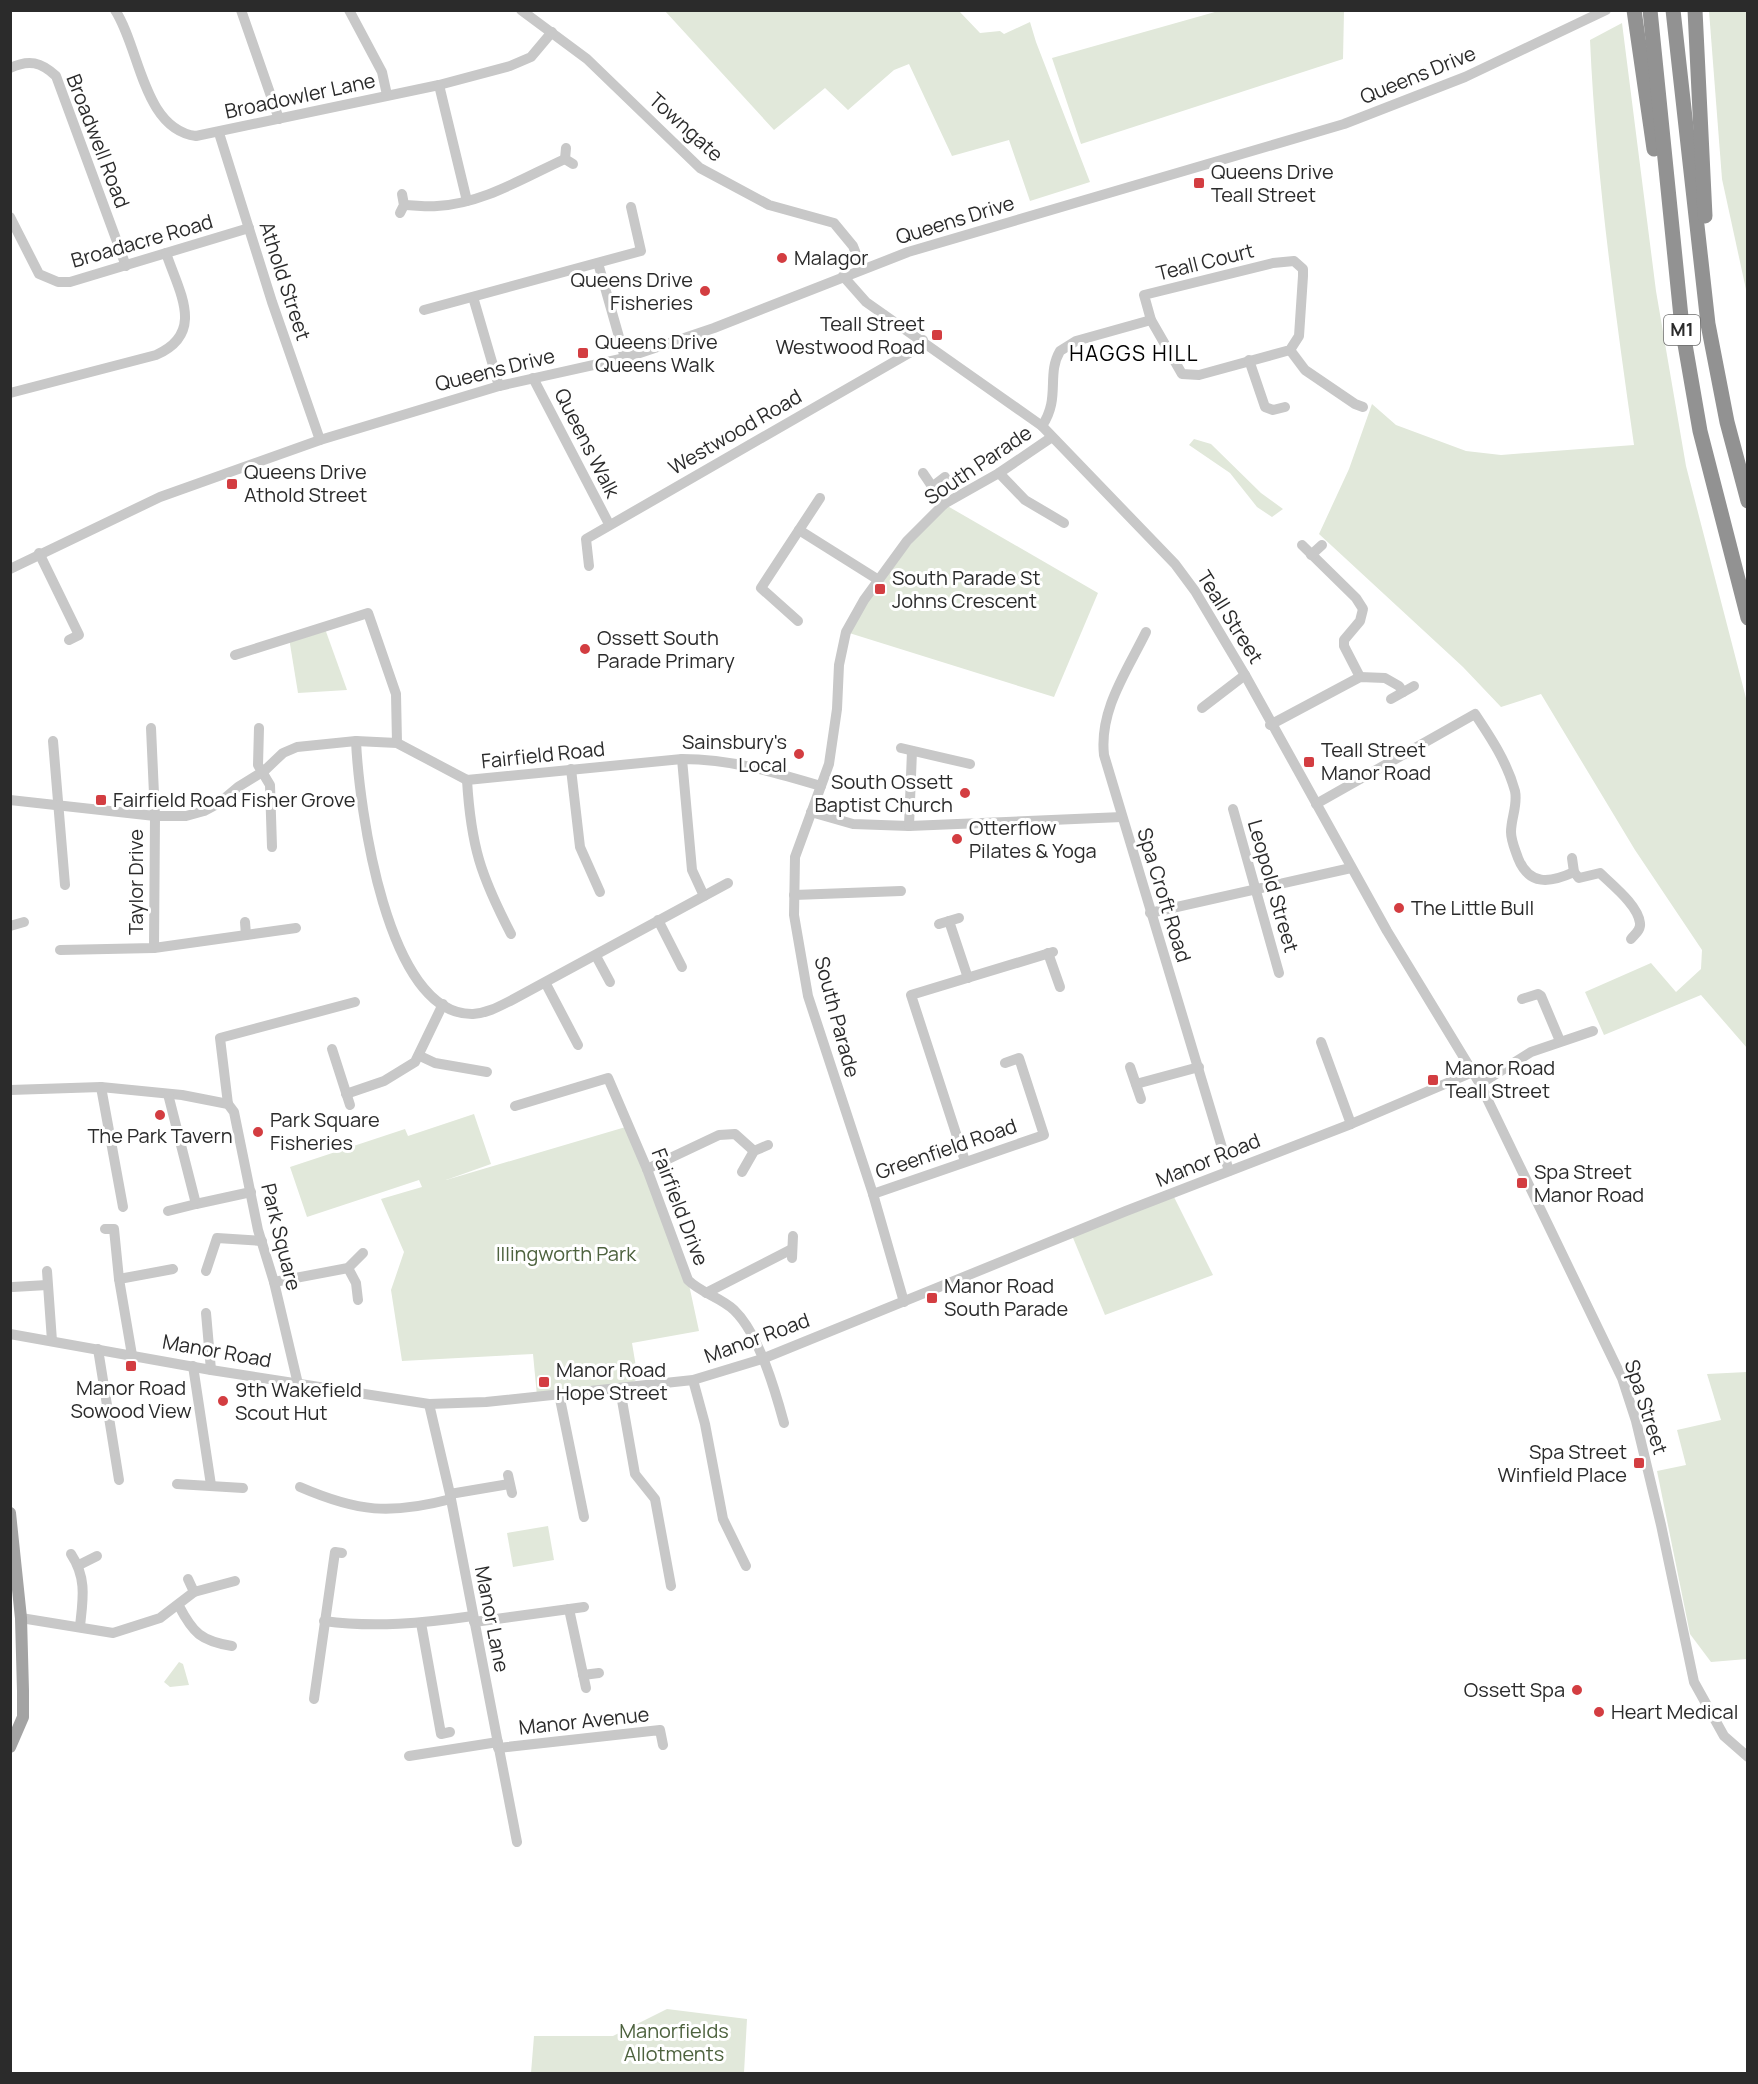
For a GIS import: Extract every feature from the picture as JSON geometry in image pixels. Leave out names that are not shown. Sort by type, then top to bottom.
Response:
[{"type":"highway","points":[[1634,10],[1682,327]]},
{"type":"highway","name":"M1","points":[[1650,10],[1682,327],[1700,431],[1748,618]]},
{"type":"highway","name":"M1","points":[[1674,18],[1708,324],[1726,422],[1748,501]]},
{"type":"highway","points":[[1696,18],[1708,324]]},
{"type":"main road","points":[[10,1513],[13,1585],[21,1618],[23,1717],[10,1747]]},
{"type":"street","name":"Broadowler Lane","points":[[115,10],[125,27],[152,98],[169,125],[186,135],[207,136],[439,85],[522,63],[531,57],[552,32]]},
{"type":"street","points":[[241,10],[279,119]]},
{"type":"street","points":[[349,10],[382,72],[387,95]]},
{"type":"street","name":"Towngate","points":[[521,10],[588,58],[700,168],[770,205],[834,223],[853,246],[862,269]]},
{"type":"street","name":"Queens Drive","points":[[10,569],[39,553],[160,497],[320,440],[499,386],[626,358],[714,328],[862,269],[1030,215],[1344,124],[1465,77],[1606,10]]},
{"type":"street","name":"Broadwell Road","points":[[10,68],[32,62],[48,69],[56,76],[126,266]]},
{"type":"street","points":[[439,85],[467,201]]},
{"type":"street","name":"Athold Street","points":[[219,132],[320,440]]},
{"type":"street","points":[[402,204],[437,206],[467,201],[568,157]]},
{"type":"street","points":[[424,310],[641,251],[631,207]]},
{"type":"street","name":"Broadacre Road","points":[[10,217],[33,266],[47,280],[70,282],[249,228]]},
{"type":"street","points":[[10,393],[156,356],[169,350],[186,326],[186,312],[166,253]]},
{"type":"street","name":"Teall Court","points":[[1294,261],[1303,268],[1299,336],[1290,350],[1199,375],[1182,374],[1151,321],[1144,295],[1273,264],[1294,261]]},
{"type":"street","points":[[598,263],[626,358]]},
{"type":"street","name":"Teall Street","points":[[843,276],[866,302],[1042,426],[1175,564],[1195,591],[1245,675],[1270,725],[1351,867],[1473,1072]]},
{"type":"street","points":[[473,297],[499,386]]},
{"type":"street","points":[[1042,426],[1052,412],[1055,368],[1060,351],[1076,341],[1151,321]]},
{"type":"street","name":"Westwood Road","points":[[589,566],[586,538],[911,352],[923,340]]},
{"type":"street","points":[[1290,350],[1305,370],[1354,404],[1364,407]]},
{"type":"street","points":[[1249,360],[1266,407],[1273,410],[1286,407]]},
{"type":"street","name":"Queens Walk","points":[[533,378],[609,524]]},
{"type":"street","name":"South Parade","points":[[904,1302],[873,1194],[808,996],[794,915],[795,857],[829,764],[837,709],[839,665],[846,632],[877,579],[907,541],[944,504],[999,473],[1052,437]]},
{"type":"street","points":[[923,473],[944,504]]},
{"type":"street","points":[[999,473],[1025,500],[1064,523]]},
{"type":"street","points":[[932,487],[945,477]]},
{"type":"street","points":[[798,621],[761,588],[820,498]]},
{"type":"street","points":[[799,530],[877,579]]},
{"type":"street","points":[[1302,545],[1356,598],[1363,609],[1360,621],[1344,640],[1344,646],[1360,677]]},
{"type":"street","points":[[1311,555],[1322,545]]},
{"type":"street","points":[[39,553],[79,635],[69,640]]},
{"type":"street","points":[[235,655],[368,613],[396,694],[397,743]]},
{"type":"street","name":"Spa Croft Road","points":[[1146,632],[1112,702],[1102,734],[1104,755],[1229,1171]]},
{"type":"street","points":[[1203,692],[1205,706],[1245,675]]},
{"type":"street","points":[[1270,725],[1360,677],[1385,678],[1400,686],[1403,692]]},
{"type":"street","points":[[1391,699],[1414,686]]},
{"type":"street","points":[[1316,804],[1420,750],[1475,714],[1504,762],[1515,793],[1510,835],[1521,865],[1527,874],[1540,881],[1578,878],[1600,873],[1633,908],[1640,922],[1639,930],[1631,939]]},
{"type":"street","name":"Taylor Drive","points":[[151,728],[155,816],[154,948]]},
{"type":"street","points":[[259,728],[258,765],[264,771],[270,785],[272,847]]},
{"type":"street","points":[[53,741],[65,885]]},
{"type":"street","points":[[356,741],[368,849],[394,933],[423,987],[432,998],[457,1011],[487,1012],[546,984],[631,934],[728,883]]},
{"type":"street","name":"Fairfield Road","points":[[10,800],[155,816],[186,816],[204,811],[264,771],[283,753],[297,747],[356,741],[397,743],[467,780],[682,759],[732,761],[821,786]]},
{"type":"street","points":[[909,826],[907,749],[970,764]]},
{"type":"street","points":[[682,759],[692,870],[704,896]]},
{"type":"street","points":[[571,769],[580,847],[600,892]]},
{"type":"street","points":[[467,780],[474,850],[483,877],[510,934]]},
{"type":"street","name":"Leopold Street","points":[[1233,809],[1279,973]]},
{"type":"street","points":[[812,812],[853,824],[909,826],[1122,817]]},
{"type":"street","points":[[1572,858],[1578,878]]},
{"type":"street","points":[[1150,913],[1351,867]]},
{"type":"street","points":[[794,896],[901,891]]},
{"type":"street","points":[[658,920],[682,967]]},
{"type":"street","points":[[949,921],[968,978]]},
{"type":"street","points":[[10,926],[24,922]]},
{"type":"street","points":[[245,922],[246,935]]},
{"type":"street","points":[[60,950],[80,942],[154,948],[296,928]]},
{"type":"street","points":[[965,1161],[911,995],[1051,952],[1060,987]]},
{"type":"street","points":[[596,956],[610,982]]},
{"type":"street","points":[[546,984],[578,1045]]},
{"type":"street","points":[[1522,999],[1539,988],[1560,1041]]},
{"type":"street","name":"Park Square","points":[[298,1384],[262,1241],[234,1112],[228,1104],[220,1038],[355,1002]]},
{"type":"street","points":[[346,1094],[384,1081],[406,1069],[420,1056],[443,1004]]},
{"type":"street","points":[[1480,1084],[1531,1052],[1593,1031]]},
{"type":"street","points":[[1321,1042],[1352,1124]]},
{"type":"street","points":[[332,1049],[350,1105]]},
{"type":"street","points":[[420,1056],[435,1063],[486,1072]]},
{"type":"street","name":"Greenfield Road","points":[[873,1194],[1044,1135],[1019,1058],[1005,1063]]},
{"type":"street","points":[[1136,1084],[1199,1066]]},
{"type":"street","points":[[1130,1067],[1141,1099]]},
{"type":"street","name":"Spa Street","points":[[1473,1072],[1622,1378],[1636,1421],[1659,1517],[1694,1682],[1724,1736],[1748,1757]]},
{"type":"street","name":"Manor Road","points":[[10,1334],[212,1370],[429,1404],[486,1402],[693,1380],[762,1359],[1229,1171],[1352,1124],[1473,1072]]},
{"type":"street","name":"Fairfield Drive","points":[[515,1106],[608,1078],[647,1169],[688,1280],[732,1308],[743,1320],[762,1359],[784,1423]]},
{"type":"street","points":[[10,1090],[101,1087],[168,1094],[228,1104]]},
{"type":"street","points":[[101,1087],[123,1207]]},
{"type":"street","points":[[168,1094],[196,1204]]},
{"type":"street","points":[[647,1169],[719,1135],[727,1134],[742,1138],[754,1151]]},
{"type":"street","points":[[742,1172],[754,1151],[768,1145]]},
{"type":"street","points":[[168,1210],[251,1192]]},
{"type":"street","points":[[105,1229],[114,1229],[119,1279],[132,1354]]},
{"type":"street","points":[[706,1293],[792,1253],[793,1236]]},
{"type":"street","points":[[206,1271],[217,1238],[262,1241]]},
{"type":"street","points":[[274,1282],[348,1268],[363,1253]]},
{"type":"street","points":[[348,1268],[356,1282],[358,1300]]},
{"type":"street","points":[[119,1279],[173,1269]]},
{"type":"street","points":[[47,1271],[52,1341]]},
{"type":"street","points":[[13,1287],[47,1285]]},
{"type":"street","points":[[206,1313],[212,1370]]},
{"type":"street","points":[[98,1349],[118,1480]]},
{"type":"street","points":[[193,1366],[211,1485]]},
{"type":"street","points":[[693,1380],[705,1424],[723,1519],[746,1566]]},
{"type":"street","points":[[620,1389],[634,1474],[655,1499],[671,1586]]},
{"type":"street","points":[[559,1394],[584,1517]]},
{"type":"street","name":"Manor Lane","points":[[429,1404],[451,1497],[517,1842]]},
{"type":"street","points":[[177,1484],[243,1488]]},
{"type":"street","points":[[300,1487],[339,1502],[385,1510],[405,1510],[510,1484]]},
{"type":"street","points":[[314,1699],[335,1552],[342,1553]]},
{"type":"street","points":[[71,1554],[79,1565],[84,1592],[80,1626]]},
{"type":"street","points":[[79,1565],[97,1556]]},
{"type":"street","points":[[188,1579],[194,1592]]},
{"type":"street","points":[[21,1618],[80,1626],[101,1633],[124,1631],[160,1618],[179,1606],[194,1592],[235,1581]]},
{"type":"street","points":[[179,1606],[189,1624],[206,1641],[232,1646]]},
{"type":"street","points":[[324,1621],[345,1624],[421,1623],[584,1607]]},
{"type":"street","points":[[569,1609],[586,1688]]},
{"type":"street","points":[[421,1623],[441,1734],[450,1732]]},
{"type":"street","points":[[201,1652],[206,1641]]},
{"type":"street","points":[[583,1675],[599,1673]]},
{"type":"street","name":"Manor Avenue","points":[[498,1745],[660,1730],[663,1745]]},
{"type":"street","points":[[409,1756],[498,1745]]},
{"type":"green space","points":[[1222,10],[1344,11],[1343,59],[1081,144],[1052,58]]},
{"type":"green space","points":[[665,11],[959,11],[980,33],[1000,31],[1004,34],[1030,22],[1090,182],[1030,201],[1009,140],[952,156],[909,64],[894,70],[848,110],[825,88],[774,130]]},
{"type":"green space","points":[[1709,11],[1747,11],[1747,294],[1722,179]]},
{"type":"green space","points":[[1622,23],[1656,291],[1686,466],[1747,702],[1747,1048],[1701,995],[1604,1035],[1585,992],[1651,963],[1676,992],[1701,969],[1702,950],[1635,850],[1541,694],[1501,707],[1463,667],[1319,534],[1349,469],[1372,404],[1396,425],[1466,451],[1501,455],[1634,445],[1613,294],[1597,141],[1590,40]]},
{"type":"green space","points":[[1194,439],[1211,444],[1261,493],[1283,509],[1272,517],[1257,507],[1230,473],[1189,445]]},
{"type":"green space","points":[[944,504],[1098,593],[1054,697],[846,632],[864,600]]},
{"type":"green space","points":[[324,626],[347,690],[298,693],[289,638]]},
{"type":"green space","name":"Illingworth Park","points":[[474,1114],[491,1164],[446,1180],[629,1126],[688,1280],[699,1331],[632,1343],[638,1379],[620,1389],[537,1396],[533,1354],[402,1361],[391,1290],[404,1252],[381,1199],[422,1187],[419,1180],[307,1217],[290,1167],[405,1129],[408,1136]]},
{"type":"green space","points":[[1173,1195],[1213,1275],[1105,1315],[1071,1233]]},
{"type":"green space","points":[[1747,1372],[1747,1659],[1711,1662],[1690,1634],[1657,1471],[1686,1465],[1677,1430],[1721,1420],[1707,1374]]},
{"type":"green space","points":[[548,1526],[554,1560],[513,1567],[507,1533]]},
{"type":"green space","points":[[179,1662],[183,1664],[189,1685],[170,1687],[164,1682]]},
{"type":"green space","name":"Manorfields Allotments","points":[[667,2009],[747,2019],[744,2073],[531,2073],[534,2036],[613,2036]]},
{"type":"place","name":"Queens Drive Teall Street","points":[[1199,183]]},
{"type":"place","name":"Malagor","points":[[782,258]]},
{"type":"place","name":"Queens Drive Fisheries","points":[[705,291]]},
{"type":"place","name":"Teall Street Westwood Road","points":[[937,335]]},
{"type":"place","name":"Queens Drive Queens Walk","points":[[583,353]]},
{"type":"place","name":"Queens Drive Athold Street","points":[[232,484]]},
{"type":"place","name":"South Parade St Johns Crescent","points":[[880,589]]},
{"type":"place","name":"Ossett South Parade Primary","points":[[585,649]]},
{"type":"place","name":"Sainsbury's Local","points":[[799,754]]},
{"type":"place","name":"Teall Street Manor Road","points":[[1309,762]]},
{"type":"place","name":"South Ossett Baptist Church","points":[[965,793]]},
{"type":"place","name":"Fairfield Road Fisher Grove","points":[[101,800]]},
{"type":"place","name":"Otterflow Pilates & Yoga","points":[[957,839]]},
{"type":"place","name":"The Little Bull","points":[[1399,908]]},
{"type":"place","name":"Manor Road Teall Street","points":[[1433,1080]]},
{"type":"place","name":"The Park Tavern","points":[[160,1115]]},
{"type":"place","name":"Park Square Fisheries","points":[[258,1132]]},
{"type":"place","name":"Spa Street Manor Road","points":[[1522,1183]]},
{"type":"place","name":"Manor Road South Parade","points":[[932,1298]]},
{"type":"place","name":"Manor Road Sowood View","points":[[131,1366]]},
{"type":"place","name":"Manor Road Hope Street","points":[[544,1382]]},
{"type":"place","name":"9th Wakefield Scout Hut","points":[[223,1401]]},
{"type":"place","name":"Spa Street Winfield Place","points":[[1639,1463]]},
{"type":"place","name":"Ossett Spa","points":[[1577,1690]]},
{"type":"place","name":"Heart Medical","points":[[1599,1712]]},
{"type":"district","name":"HAGGS HILL","points":[[1134,354]]}]
